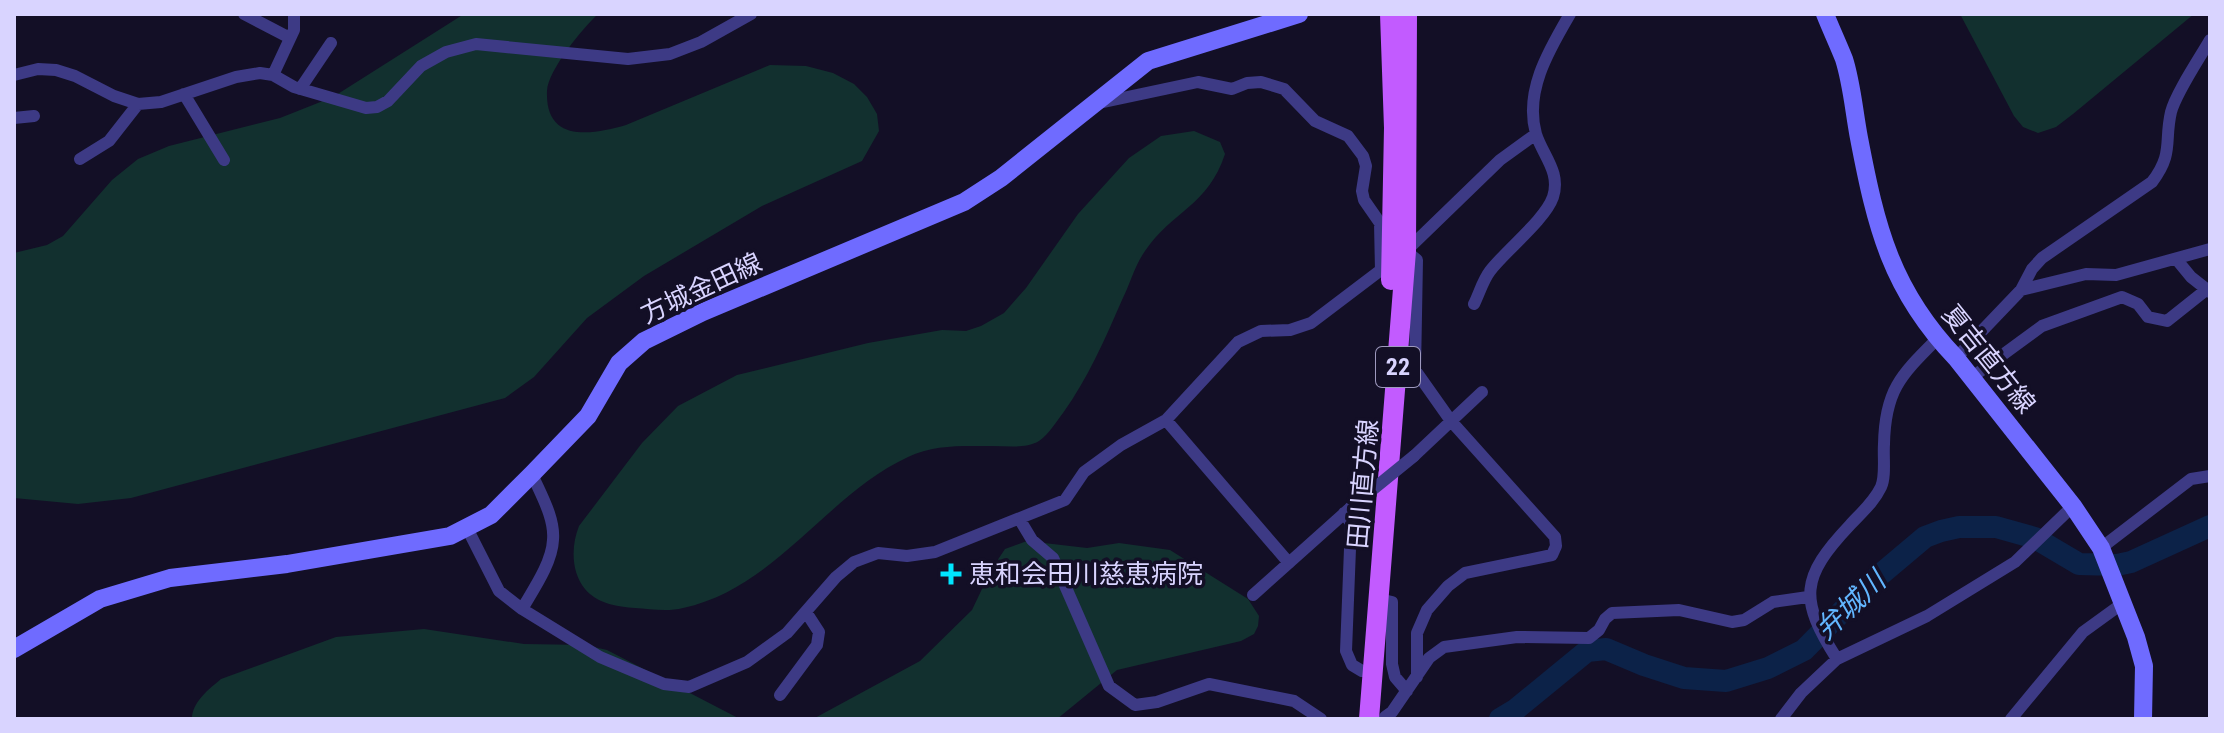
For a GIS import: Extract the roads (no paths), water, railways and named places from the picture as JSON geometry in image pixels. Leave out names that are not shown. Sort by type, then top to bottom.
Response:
[{"type":"main road","name":"方城金田線","points":[[14,649],[100,599],[170,578],[287,564],[450,536],[467,528],[491,515],[588,416],[619,363],[644,341],[703,312],[964,202],[1001,178],[1148,61],[1299,14]]},
{"type":"main road","name":"田川直方線","points":[[1360,719],[1393,261],[1394,128],[1390,14]]},
{"type":"main road","name":"田川直方線","points":[[1377,718],[1393,261],[1407,14]]},
{"type":"main road","name":"夏吉直方線","points":[[1825,14],[1845,62],[1876,224],[1891,265],[1914,307],[1937,339],[1956,358],[2073,506],[2101,548],[2144,666],[2143,719]]},
{"type":"street","points":[[244,14],[290,38]]},
{"type":"street","points":[[273,75],[294,30],[294,14]]},
{"type":"street","points":[[14,75],[38,69],[56,70],[138,104],[161,102],[236,77],[260,73],[273,75],[300,89],[366,108],[388,101],[421,66],[446,52],[476,44],[628,59],[670,54],[701,42],[751,14]]},
{"type":"street","points":[[1474,304],[1490,272],[1553,198],[1556,175],[1536,134],[1533,101],[1540,71],[1570,14]]},
{"type":"street","points":[[1956,358],[2021,290],[2042,258],[2152,182],[2168,154],[2171,110],[2210,40]]},
{"type":"street","points":[[300,89],[331,43]]},
{"type":"street","points":[[1093,105],[1198,82],[1232,89],[1261,82],[1284,89],[1315,121],[1348,136],[1363,156],[1366,166],[1362,191],[1364,200],[1380,223],[1393,261]]},
{"type":"street","points":[[184,94],[224,160]]},
{"type":"street","points":[[80,159],[109,141],[138,104]]},
{"type":"street","points":[[14,118],[34,116]]},
{"type":"street","points":[[467,528],[499,591],[522,609],[600,657],[664,684],[689,687],[747,662],[787,633],[836,577],[854,562],[878,553],[907,556],[935,552],[1065,500],[1084,472],[1121,445],[1166,420],[1238,342],[1261,331],[1290,330],[1311,323],[1393,261],[1500,160],[1536,134]]},
{"type":"street","points":[[2021,290],[2086,274],[2116,275],[2210,249]]},
{"type":"street","points":[[1393,261],[1417,260],[1415,370],[1451,421],[1555,537],[1556,546],[1552,555],[1465,573],[1448,586],[1427,610],[1417,633],[1417,677]]},
{"type":"street","points":[[1971,378],[2042,326],[2122,297],[2138,304],[2148,317],[2167,321],[2208,291],[2177,260]]},
{"type":"street","points":[[1837,659],[1812,615],[1808,597],[1816,569],[1883,484],[1884,418],[1889,400],[1904,372],[1937,339]]},
{"type":"street","points":[[1253,595],[1414,456],[1482,392]]},
{"type":"street","points":[[1166,420],[1289,563]]},
{"type":"street","points":[[522,609],[543,571],[554,542],[551,519],[532,474]]},
{"type":"street","points":[[2101,548],[2191,479],[2210,476]]},
{"type":"street","points":[[1781,719],[1801,693],[1837,659],[1927,616],[2015,562],[2073,506]]},
{"type":"street","points":[[1347,511],[1351,523],[1346,651],[1352,665],[1362,671]]},
{"type":"street","points":[[1020,520],[1032,540],[1053,558],[1109,686],[1122,698],[1135,705],[1157,702],[1209,684],[1294,701],[1321,719]]},
{"type":"street","points":[[2011,719],[2083,632],[2120,594]]},
{"type":"street","points":[[1377,718],[1392,712],[1429,658],[1444,647],[1517,637],[1589,638],[1612,613],[1679,610],[1732,622],[1744,620],[1773,602],[1808,597]]},
{"type":"street","points":[[1379,599],[1392,602],[1395,677],[1407,691]]},
{"type":"street","points":[[780,695],[817,645],[819,632],[806,612]]},
{"type":"waterway","name":"弁城川","points":[[1500,719],[1587,651],[1606,649],[1684,678],[1726,681],[1768,668],[1804,650],[1868,585],[1925,537],[1941,531],[1959,527],[1996,527],[2035,538],[2079,564],[2117,565],[2131,562],[2210,526]]},
{"type":"place","name":"恵和会田川慈恵病院","points":[[951,574]]}]
